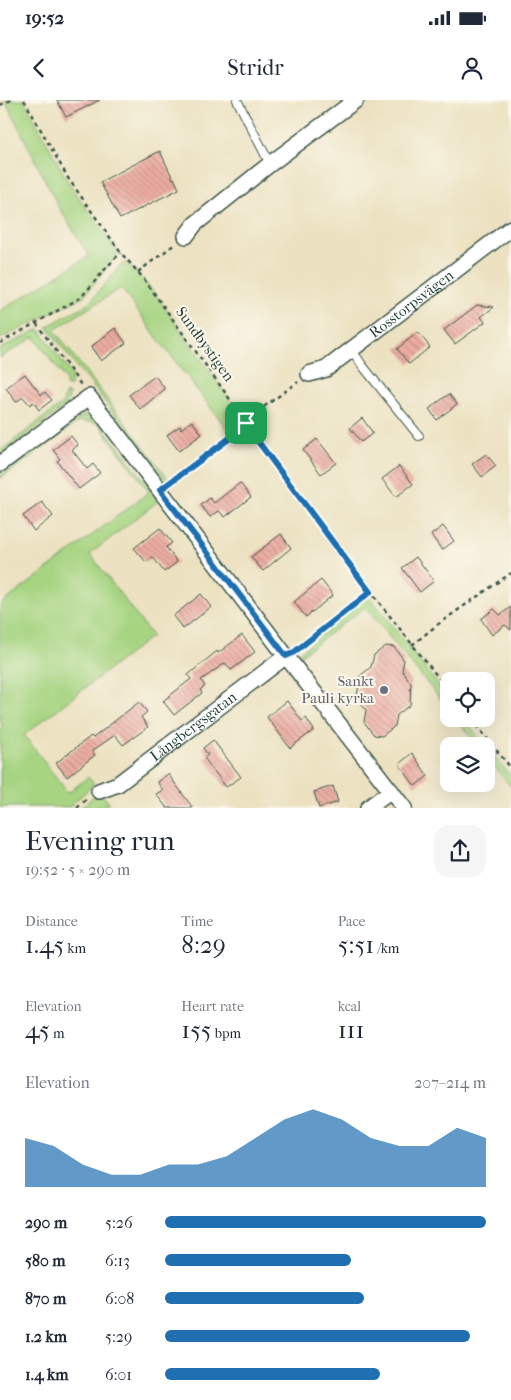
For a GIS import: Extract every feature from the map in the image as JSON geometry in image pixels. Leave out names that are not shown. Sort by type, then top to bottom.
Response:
[{"type":"street","points":[[186,236],[195,224],[270,164],[356,100]]},
{"type":"street","name":"Rosstorpsvägen","points":[[309,374],[326,369],[511,228]]},
{"type":"street","points":[[0,464],[89,397],[404,808]]},
{"type":"street","name":"Långbergsgatan","points":[[98,791],[118,784],[286,656]]},
{"type":"street","points":[[368,808],[390,790]]},
{"type":"lane","points":[[237,100],[270,164]]},
{"type":"lane","points":[[352,350],[419,436]]},
{"type":"path","points":[[0,106],[12,100]]},
{"type":"path","name":"Sundbystigen","points":[[24,100],[68,178],[121,253],[144,279],[251,432],[370,592],[440,680]]},
{"type":"path","points":[[138,272],[186,236]]},
{"type":"path","points":[[0,343],[80,298],[102,271],[121,253]]},
{"type":"path","points":[[36,323],[89,397]]},
{"type":"path","points":[[160,490],[238,432],[254,414],[309,374]]},
{"type":"path","points":[[412,645],[441,622],[511,573]]},
{"type":"path","points":[[286,656],[293,653],[370,592]]},
{"type":"path","points":[[478,727],[511,768]]},
{"type":"green space","points":[[5,100],[24,100],[71,187],[119,253],[83,297],[0,339],[0,311],[89,256],[57,204]]},
{"type":"green space","points":[[128,263],[153,291],[247,424],[168,484],[48,328],[48,326],[89,303],[120,266]],"holes":[[[121,288],[231,434],[170,481],[54,330]]]},
{"type":"green space","points":[[39,329],[72,375],[70,386],[66,386],[66,380],[34,337],[0,358],[0,349]]},
{"type":"green space","points":[[65,394],[69,394],[68,404],[0,456],[0,451],[63,403]]},
{"type":"green space","points":[[84,416],[97,419],[155,494],[157,502],[90,554],[152,636],[24,735],[68,793],[88,777],[94,784],[69,807],[0,807],[0,732],[2,725],[0,722],[0,605],[149,492],[98,423],[79,421],[0,479],[0,476],[77,418]]},
{"type":"green space","points":[[369,596],[440,687],[440,699],[365,607],[300,656],[298,654]]},
{"type":"green space","points":[[463,727],[471,727],[479,737],[471,737]]},
{"type":"green space","points":[[495,757],[511,776],[511,787],[495,767]]},
{"type":"green space","points":[[99,791],[109,803],[102,807],[81,808]]},
{"type":"building","points":[[57,100],[100,100],[66,117]]},
{"type":"building","points":[[160,151],[179,189],[120,219],[100,182]]},
{"type":"building","points":[[477,305],[494,307],[481,317],[485,322],[455,344],[444,330]]},
{"type":"building","points":[[115,328],[126,343],[101,361],[91,347]]},
{"type":"building","points":[[418,332],[430,347],[409,364],[397,349]]},
{"type":"building","points":[[25,374],[41,395],[45,392],[52,400],[39,410],[33,402],[30,405],[23,397],[16,402],[6,388]]},
{"type":"building","points":[[155,376],[165,389],[140,409],[129,395]]},
{"type":"building","points":[[449,394],[457,404],[437,420],[429,409]]},
{"type":"building","points":[[362,418],[373,433],[361,442],[350,428]]},
{"type":"building","points":[[192,421],[202,434],[179,451],[167,435],[180,426],[181,429]]},
{"type":"building","points":[[71,436],[78,445],[72,450],[87,469],[93,464],[100,473],[79,489],[57,461],[60,459],[53,450]]},
{"type":"building","points":[[317,439],[336,463],[321,474],[303,450]]},
{"type":"building","points":[[486,454],[496,466],[482,477],[472,464]]},
{"type":"building","points":[[399,466],[413,484],[396,497],[382,479]]},
{"type":"building","points":[[240,483],[251,497],[225,517],[219,511],[210,517],[201,505],[210,498],[214,503]]},
{"type":"building","points":[[42,502],[53,516],[34,531],[23,516]]},
{"type":"building","points":[[443,526],[454,541],[442,550],[431,535]]},
{"type":"building","points":[[160,528],[172,543],[166,547],[177,562],[164,572],[153,557],[146,562],[134,548]]},
{"type":"building","points":[[281,534],[291,548],[263,571],[251,557]]},
{"type":"building","points":[[416,557],[434,581],[420,592],[402,568]]},
{"type":"building","points":[[321,580],[333,595],[306,617],[294,602]]},
{"type":"building","points":[[201,594],[211,607],[183,629],[173,616]]},
{"type":"building","points":[[511,607],[511,630],[505,625],[492,635],[481,619],[494,609],[500,615]]},
{"type":"building","points":[[242,635],[255,652],[231,670],[225,663],[201,680],[205,686],[200,690],[202,693],[174,715],[163,701],[191,679],[188,675],[217,651],[218,653]]},
{"type":"building","name":"Sankt Pauli kyrka","points":[[386,646],[394,647],[404,660],[402,670],[411,683],[410,705],[397,715],[395,726],[382,736],[374,735],[364,722],[366,710],[357,698],[360,676],[371,667],[374,655]]},
{"type":"building","points":[[287,701],[302,721],[306,718],[314,730],[290,748],[267,717]]},
{"type":"building","points":[[139,702],[147,712],[141,717],[148,727],[123,745],[115,735],[92,751],[95,755],[67,777],[56,763],[91,736],[93,738]]},
{"type":"building","points":[[213,740],[241,777],[226,787],[204,758],[208,755],[203,748]]},
{"type":"building","points":[[412,753],[428,776],[415,786],[399,764]]},
{"type":"building","points":[[168,774],[193,808],[167,808],[156,794],[163,790],[157,782]]},
{"type":"building","points":[[333,786],[338,802],[319,808],[314,792]]},
{"type":"place","name":"Sankt Pauli kyrka","points":[[384,690]]},
{"type":"route","points":[[246,423],[370,592],[293,653],[286,656],[160,490],[238,432],[246,423]]}]
